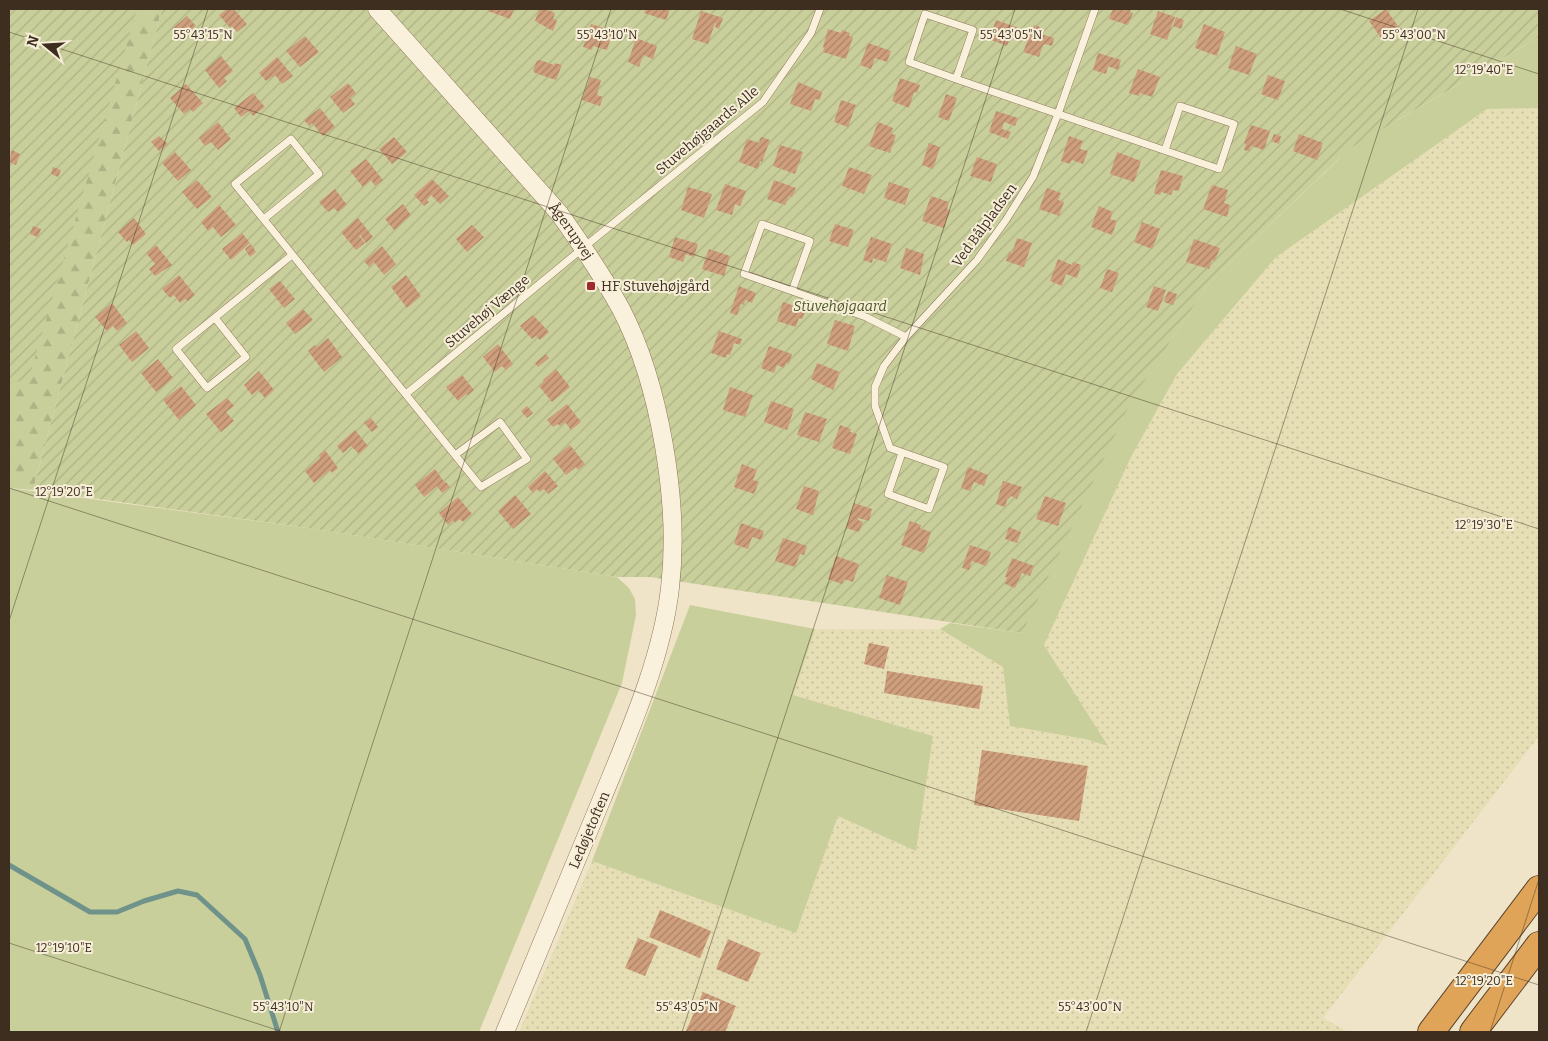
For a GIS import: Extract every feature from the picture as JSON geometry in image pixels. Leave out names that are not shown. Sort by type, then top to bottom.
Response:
[{"type":"highway","points":[[1431,1032],[1539,888]]},
{"type":"highway","points":[[1473,1032],[1539,945]]},
{"type":"street","name":"Ågerupvej","points":[[376,9],[559,213],[621,310],[643,361],[659,420],[669,478],[672,531],[670,588],[663,624]]},
{"type":"street","name":"Ledøjetoften","points":[[505,1032],[626,739],[648,682],[663,624]]},
{"type":"lane","name":"Stuvehøjgaards Alle","points":[[583,248],[763,102],[811,33],[820,9]]},
{"type":"lane","name":"Ved Bålpladsen","points":[[902,453],[888,494],[929,509],[944,467],[890,448],[875,406],[875,388],[884,366],[906,337],[978,260],[1033,178],[1095,9]]},
{"type":"lane","points":[[956,78],[972,30],[926,14],[909,62],[1058,114],[1218,168],[1234,124],[1180,106],[1165,150]]},
{"type":"lane","points":[[264,220],[320,174],[292,139],[235,184],[292,255],[406,394],[480,487],[527,459],[500,422],[455,455]]},
{"type":"lane","points":[[792,291],[810,241],[762,224],[744,274],[792,291],[866,317],[906,337]]},
{"type":"lane","name":"Stuvehøj Vænge","points":[[406,394],[583,248]]},
{"type":"lane","points":[[215,318],[246,357],[207,388],[176,349],[292,255]]},
{"type":"shaded area","points":[[1539,108],[1539,736],[1323,1018],[1348,1032],[519,1032],[592,861],[796,932],[838,816],[916,851],[933,736],[793,695],[815,629],[940,629],[1003,667],[1010,726],[1085,739],[1107,746],[1044,645],[1131,457],[1177,374],[1276,257],[1407,161],[1487,109]]},
{"type":"green space","points":[[9,9],[137,9],[27,385],[9,377]]},
{"type":"green space","points":[[124,9],[162,9],[33,490],[9,488],[9,348]]},
{"type":"green space","name":"Stuvehøjgaard","points":[[162,9],[1539,9],[1539,37],[1350,148],[1209,283],[1131,401],[1022,633],[650,577],[617,577],[315,529],[33,490]]},
{"type":"green space","points":[[1539,37],[1539,108],[1487,109],[1276,257],[1177,374],[1131,457],[1044,645],[1108,746],[1085,739],[1010,726],[1003,667],[940,629],[950,623],[1022,633],[891,368],[1168,345],[1209,283],[1340,158],[1311,104],[1398,120]]},
{"type":"green space","points":[[9,488],[315,529],[617,577],[629,588],[635,599],[636,615],[622,683],[479,1032],[9,1032]]},
{"type":"green space","points":[[690,605],[815,629],[793,695],[933,736],[916,851],[838,816],[796,933],[592,861]]},
{"type":"building","points":[[227,9],[234,9],[247,24],[237,32],[232,26],[230,28],[219,15]]},
{"type":"building","points":[[489,9],[514,9],[510,19],[488,11]]},
{"type":"building","points":[[539,9],[555,13],[553,19],[557,20],[553,31],[535,21]]},
{"type":"building","points":[[646,9],[670,9],[666,20],[644,13]]},
{"type":"building","points":[[1113,9],[1131,9],[1130,12],[1133,13],[1128,25],[1109,19]]},
{"type":"building","points":[[1386,9],[1400,29],[1383,41],[1369,21]]},
{"type":"building","points":[[701,11],[723,18],[719,29],[715,27],[715,23],[708,44],[692,39]]},
{"type":"building","points":[[1158,11],[1175,17],[1167,40],[1150,34]]},
{"type":"building","points":[[187,16],[196,26],[180,39],[172,29]]},
{"type":"building","points":[[1176,17],[1184,20],[1181,29],[1173,26]]},
{"type":"building","points":[[996,20],[1019,28],[1015,37],[1011,35],[1007,46],[989,39]]},
{"type":"building","points":[[591,24],[613,31],[607,50],[593,46],[592,50],[583,47]]},
{"type":"building","points":[[1204,24],[1225,32],[1217,56],[1195,48]]},
{"type":"building","points":[[1034,25],[1040,27],[1038,33],[1054,38],[1052,46],[1043,45],[1039,57],[1023,52]]},
{"type":"building","points":[[828,29],[841,33],[842,30],[850,33],[849,36],[853,37],[846,59],[823,52]]},
{"type":"building","points":[[305,36],[319,52],[300,67],[286,51]]},
{"type":"building","points":[[636,38],[657,46],[653,59],[643,55],[639,67],[628,62]]},
{"type":"building","points":[[868,43],[891,51],[887,62],[875,58],[871,69],[860,65]]},
{"type":"building","points":[[1236,46],[1257,54],[1249,75],[1228,68]]},
{"type":"building","points":[[1098,53],[1121,60],[1118,70],[1108,66],[1106,74],[1093,70]]},
{"type":"building","points":[[221,56],[233,71],[224,78],[227,81],[219,88],[205,70]]},
{"type":"building","points":[[277,57],[293,76],[282,84],[275,75],[266,81],[259,73]]},
{"type":"building","points":[[540,60],[554,65],[555,63],[562,65],[556,80],[535,73],[533,70],[537,61]]},
{"type":"building","points":[[1138,69],[1160,77],[1152,97],[1140,93],[1139,96],[1129,93]]},
{"type":"building","points":[[1268,75],[1285,81],[1278,100],[1261,94]]},
{"type":"building","points":[[590,77],[601,80],[597,95],[603,97],[600,106],[582,100]]},
{"type":"building","points":[[900,78],[920,85],[917,93],[914,92],[909,108],[892,101]]},
{"type":"building","points":[[798,82],[822,92],[820,100],[815,99],[811,111],[790,104]]},
{"type":"building","points":[[348,83],[356,93],[350,98],[355,104],[343,113],[330,97]]},
{"type":"building","points":[[186,84],[203,103],[193,112],[190,109],[184,114],[170,98]]},
{"type":"building","points":[[253,93],[265,107],[253,116],[249,111],[241,117],[234,108]]},
{"type":"building","points":[[946,94],[957,98],[949,121],[938,117]]},
{"type":"building","points":[[841,100],[856,105],[848,127],[834,122]]},
{"type":"building","points":[[320,108],[335,127],[323,136],[312,123],[309,126],[304,120]]},
{"type":"building","points":[[996,111],[1018,118],[1015,126],[1004,122],[1002,129],[1011,132],[1008,139],[989,132]]},
{"type":"building","points":[[218,122],[231,139],[218,150],[211,142],[205,146],[199,138]]},
{"type":"building","points":[[878,122],[893,128],[891,134],[896,135],[890,153],[869,146]]},
{"type":"building","points":[[1251,125],[1270,131],[1264,150],[1251,146],[1249,151],[1244,150],[1246,144],[1244,143]]},
{"type":"building","points":[[1274,134],[1281,136],[1279,144],[1271,141]]},
{"type":"building","points":[[1299,134],[1323,143],[1317,160],[1293,151]]},
{"type":"building","points":[[159,136],[168,144],[159,151],[151,142]]},
{"type":"building","points":[[1069,136],[1083,141],[1080,149],[1088,151],[1083,164],[1072,160],[1070,164],[1061,161]]},
{"type":"building","points":[[394,137],[407,152],[392,164],[379,149]]},
{"type":"building","points":[[761,137],[770,140],[758,169],[739,162],[747,139],[759,143]]},
{"type":"building","points":[[929,143],[940,147],[933,169],[922,165]]},
{"type":"building","points":[[780,145],[803,152],[795,174],[773,166]]},
{"type":"building","points":[[12,150],[20,154],[16,165],[9,162]]},
{"type":"building","points":[[175,152],[191,170],[178,181],[162,163]]},
{"type":"building","points":[[1117,152],[1141,161],[1134,182],[1110,174]]},
{"type":"building","points":[[977,157],[997,164],[991,182],[970,176]]},
{"type":"building","points":[[366,159],[383,180],[375,186],[371,180],[363,187],[350,171]]},
{"type":"building","points":[[53,167],[61,170],[58,177],[51,174]]},
{"type":"building","points":[[849,167],[872,175],[864,194],[842,186]]},
{"type":"building","points":[[1161,170],[1183,176],[1179,191],[1173,190],[1171,195],[1161,192],[1160,195],[1154,193]]},
{"type":"building","points":[[432,179],[449,196],[440,204],[431,195],[427,200],[429,202],[424,206],[414,195]]},
{"type":"building","points":[[197,180],[212,197],[197,209],[182,192]]},
{"type":"building","points":[[774,180],[796,188],[792,197],[789,196],[785,205],[767,199]]},
{"type":"building","points":[[889,182],[910,189],[905,205],[884,198]]},
{"type":"building","points":[[725,184],[746,191],[740,206],[735,204],[732,215],[716,210]]},
{"type":"building","points":[[1212,185],[1228,190],[1224,203],[1230,205],[1227,217],[1203,209]]},
{"type":"building","points":[[688,187],[712,194],[704,218],[681,210]]},
{"type":"building","points":[[1047,188],[1061,193],[1058,200],[1064,202],[1059,216],[1039,209]]},
{"type":"building","points":[[335,189],[347,205],[338,212],[334,208],[328,212],[319,202]]},
{"type":"building","points":[[931,196],[949,202],[947,209],[950,210],[944,228],[922,221]]},
{"type":"building","points":[[403,204],[411,215],[394,230],[385,219]]},
{"type":"building","points":[[219,205],[236,225],[221,237],[213,227],[208,231],[201,222]]},
{"type":"building","points":[[1099,206],[1113,212],[1110,219],[1117,221],[1112,235],[1091,227]]},
{"type":"building","points":[[134,218],[146,234],[133,245],[129,240],[127,242],[118,232]]},
{"type":"building","points":[[358,218],[373,237],[366,243],[360,235],[365,243],[356,250],[341,232]]},
{"type":"building","points":[[1142,222],[1160,229],[1152,249],[1134,242]]},
{"type":"building","points":[[835,224],[854,230],[848,247],[829,241]]},
{"type":"building","points":[[472,225],[484,237],[467,252],[456,239]]},
{"type":"building","points":[[33,226],[41,229],[38,237],[30,234]]},
{"type":"building","points":[[242,233],[250,243],[231,260],[222,249]]},
{"type":"building","points":[[675,237],[698,244],[694,257],[686,254],[683,262],[669,257]]},
{"type":"building","points":[[871,237],[892,244],[886,262],[873,258],[872,263],[863,260]]},
{"type":"building","points":[[1017,238],[1032,243],[1024,267],[1006,261],[1009,252],[1012,253]]},
{"type":"building","points":[[1194,239],[1220,248],[1215,261],[1212,260],[1209,269],[1186,262]]},
{"type":"building","points":[[251,244],[256,252],[250,257],[245,249]]},
{"type":"building","points":[[156,245],[172,265],[155,276],[149,269],[155,264],[146,253]]},
{"type":"building","points":[[382,246],[396,264],[384,275],[374,262],[369,267],[364,261]]},
{"type":"building","points":[[906,248],[924,254],[920,275],[900,268]]},
{"type":"building","points":[[709,249],[730,256],[724,276],[702,269]]},
{"type":"building","points":[[1058,259],[1072,265],[1073,262],[1081,265],[1077,278],[1066,274],[1062,286],[1050,281]]},
{"type":"building","points":[[1107,269],[1119,273],[1112,292],[1100,288]]},
{"type":"building","points":[[179,275],[195,295],[188,301],[185,299],[180,303],[174,295],[170,298],[162,289]]},
{"type":"building","points":[[406,275],[421,296],[407,308],[391,287]]},
{"type":"building","points":[[280,281],[295,299],[284,308],[269,289]]},
{"type":"building","points":[[739,286],[756,293],[752,303],[745,300],[744,305],[741,304],[737,315],[730,313]]},
{"type":"building","points":[[1154,286],[1166,290],[1158,311],[1146,307]]},
{"type":"building","points":[[1168,291],[1177,294],[1173,305],[1164,302]]},
{"type":"building","points":[[783,302],[806,310],[802,319],[799,318],[796,327],[777,321]]},
{"type":"building","points":[[112,303],[127,323],[117,331],[113,326],[107,331],[95,317]]},
{"type":"building","points":[[303,309],[313,320],[295,334],[286,323]]},
{"type":"building","points":[[533,315],[549,332],[540,340],[536,336],[532,339],[520,326]]},
{"type":"building","points":[[835,320],[855,326],[848,351],[827,344]]},
{"type":"building","points":[[136,331],[149,348],[132,362],[119,345]]},
{"type":"building","points":[[719,331],[742,339],[740,345],[734,343],[730,355],[727,354],[726,358],[711,353]]},
{"type":"building","points":[[328,338],[342,357],[324,372],[308,351],[315,345],[317,347]]},
{"type":"building","points":[[498,344],[513,364],[506,370],[502,366],[495,372],[483,357]]},
{"type":"building","points":[[769,346],[792,354],[789,364],[786,362],[784,368],[777,365],[774,373],[761,368]]},
{"type":"building","points":[[546,354],[549,358],[538,367],[535,363]]},
{"type":"building","points":[[158,359],[173,378],[156,392],[141,373]]},
{"type":"building","points":[[817,363],[840,372],[833,390],[811,379]]},
{"type":"building","points":[[556,369],[570,387],[552,402],[539,386]]},
{"type":"building","points":[[259,371],[274,390],[265,398],[258,390],[252,395],[244,385]]},
{"type":"building","points":[[462,375],[474,390],[458,401],[446,387]]},
{"type":"building","points":[[181,386],[196,405],[179,420],[163,400]]},
{"type":"building","points":[[730,387],[753,395],[745,417],[723,410]]},
{"type":"building","points":[[227,398],[234,406],[226,412],[234,421],[221,432],[206,414]]},
{"type":"building","points":[[771,401],[794,409],[787,430],[764,422]]},
{"type":"building","points":[[567,404],[581,422],[571,430],[565,422],[560,426],[558,424],[553,427],[547,420]]},
{"type":"building","points":[[527,406],[533,413],[527,418],[521,411]]},
{"type":"building","points":[[805,412],[827,419],[819,442],[797,435]]},
{"type":"building","points":[[371,418],[378,427],[372,432],[364,423]]},
{"type":"building","points":[[840,425],[851,429],[850,432],[857,434],[850,454],[832,448]]},
{"type":"building","points":[[355,430],[368,446],[359,454],[351,446],[343,453],[337,446]]},
{"type":"building","points":[[570,445],[585,464],[578,470],[576,467],[566,475],[553,459]]},
{"type":"building","points":[[325,450],[338,468],[332,473],[330,470],[314,483],[305,471],[320,458],[319,455]]},
{"type":"building","points":[[742,464],[757,470],[753,480],[759,482],[754,494],[734,487]]},
{"type":"building","points":[[968,467],[988,475],[984,486],[974,482],[970,491],[961,488]]},
{"type":"building","points":[[435,469],[450,487],[442,493],[437,486],[424,497],[415,485]]},
{"type":"building","points":[[545,471],[558,486],[548,494],[544,489],[540,492],[537,489],[533,493],[528,487]]},
{"type":"building","points":[[1003,481],[1022,487],[1017,499],[1011,496],[1007,500],[1005,507],[996,504]]},
{"type":"building","points":[[804,486],[819,491],[813,515],[796,509]]},
{"type":"building","points":[[515,495],[531,514],[513,529],[498,511]]},
{"type":"building","points":[[1045,496],[1066,503],[1058,526],[1036,519]]},
{"type":"building","points":[[458,497],[472,514],[463,522],[460,519],[455,523],[453,520],[448,525],[439,513]]},
{"type":"building","points":[[854,503],[872,509],[869,521],[858,518],[858,520],[863,522],[859,532],[846,528]]},
{"type":"building","points":[[910,521],[921,525],[920,528],[931,532],[924,553],[901,545]]},
{"type":"building","points":[[741,523],[764,531],[761,540],[752,537],[748,549],[734,544]]},
{"type":"building","points":[[1009,527],[1021,532],[1017,543],[1005,539]]},
{"type":"building","points":[[783,538],[807,546],[804,555],[800,554],[795,567],[775,561]]},
{"type":"building","points":[[970,545],[991,552],[986,566],[972,561],[969,570],[962,568]]},
{"type":"building","points":[[836,556],[859,564],[853,582],[844,579],[842,584],[828,579]]},
{"type":"building","points":[[1012,558],[1034,566],[1030,576],[1022,573],[1015,588],[1005,584],[1007,577],[1005,577]]},
{"type":"building","points":[[887,575],[908,582],[900,605],[879,598]]},
{"type":"building","points":[[869,643],[889,647],[884,669],[864,664]]},
{"type":"building","points":[[887,671],[983,686],[979,709],[884,693]]},
{"type":"building","points":[[982,750],[1088,766],[1079,821],[974,805]]},
{"type":"building","points":[[660,910],[711,931],[700,958],[649,937]]},
{"type":"building","points":[[638,938],[658,946],[645,976],[625,968]]},
{"type":"building","points":[[728,939],[761,953],[748,982],[716,969]]},
{"type":"building","points":[[703,992],[736,1006],[725,1032],[686,1031]]},
{"type":"waterway","points":[[9,865],[90,912],[117,912],[144,901],[178,891],[197,895],[245,939],[260,975],[278,1032]]},
{"type":"place","name":"HF Stuvehøjgård","points":[[591,286]]}]
